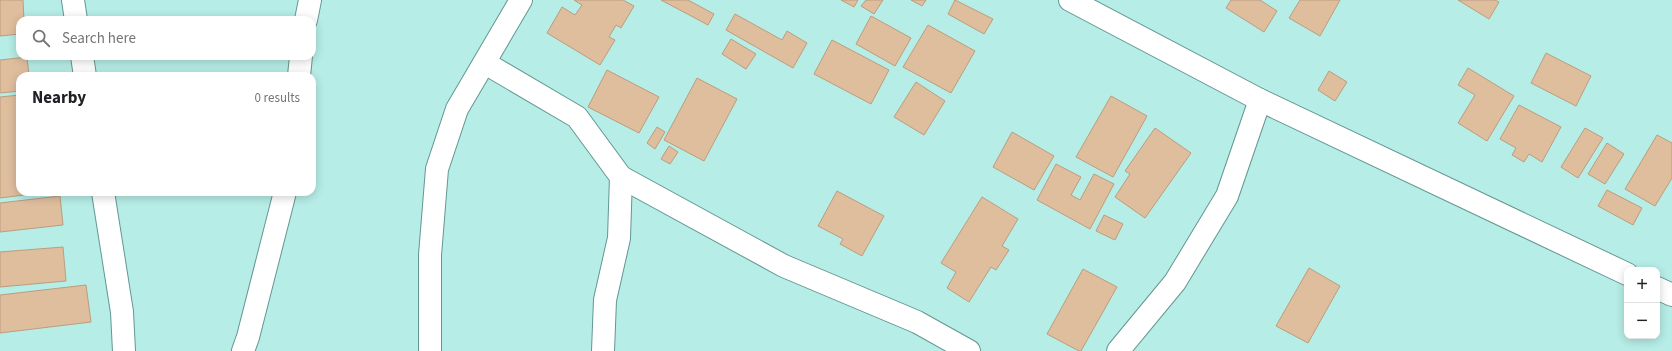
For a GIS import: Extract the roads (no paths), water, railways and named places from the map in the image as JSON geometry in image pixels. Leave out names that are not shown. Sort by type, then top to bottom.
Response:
[{"type":"street","points":[[73,0],[75,16]]},
{"type":"street","points":[[307,16],[310,0]]},
{"type":"street","points":[[430,351],[430,255],[437,169],[457,109],[521,0]]},
{"type":"street","points":[[1070,0],[1260,100],[1624,273]]},
{"type":"street","points":[[83,60],[84,72]]},
{"type":"street","points":[[299,72],[301,60]]},
{"type":"street","points":[[485,63],[577,117],[621,177],[784,266],[917,322],[969,351]]},
{"type":"street","points":[[1118,351],[1175,282],[1226,196],[1260,100]]},
{"type":"street","points":[[603,351],[605,300],[619,238],[621,177]]},
{"type":"street","points":[[104,196],[122,312],[124,351]]},
{"type":"street","points":[[242,351],[248,336],[284,196]]},
{"type":"street","points":[[1660,289],[1672,295]]}]
